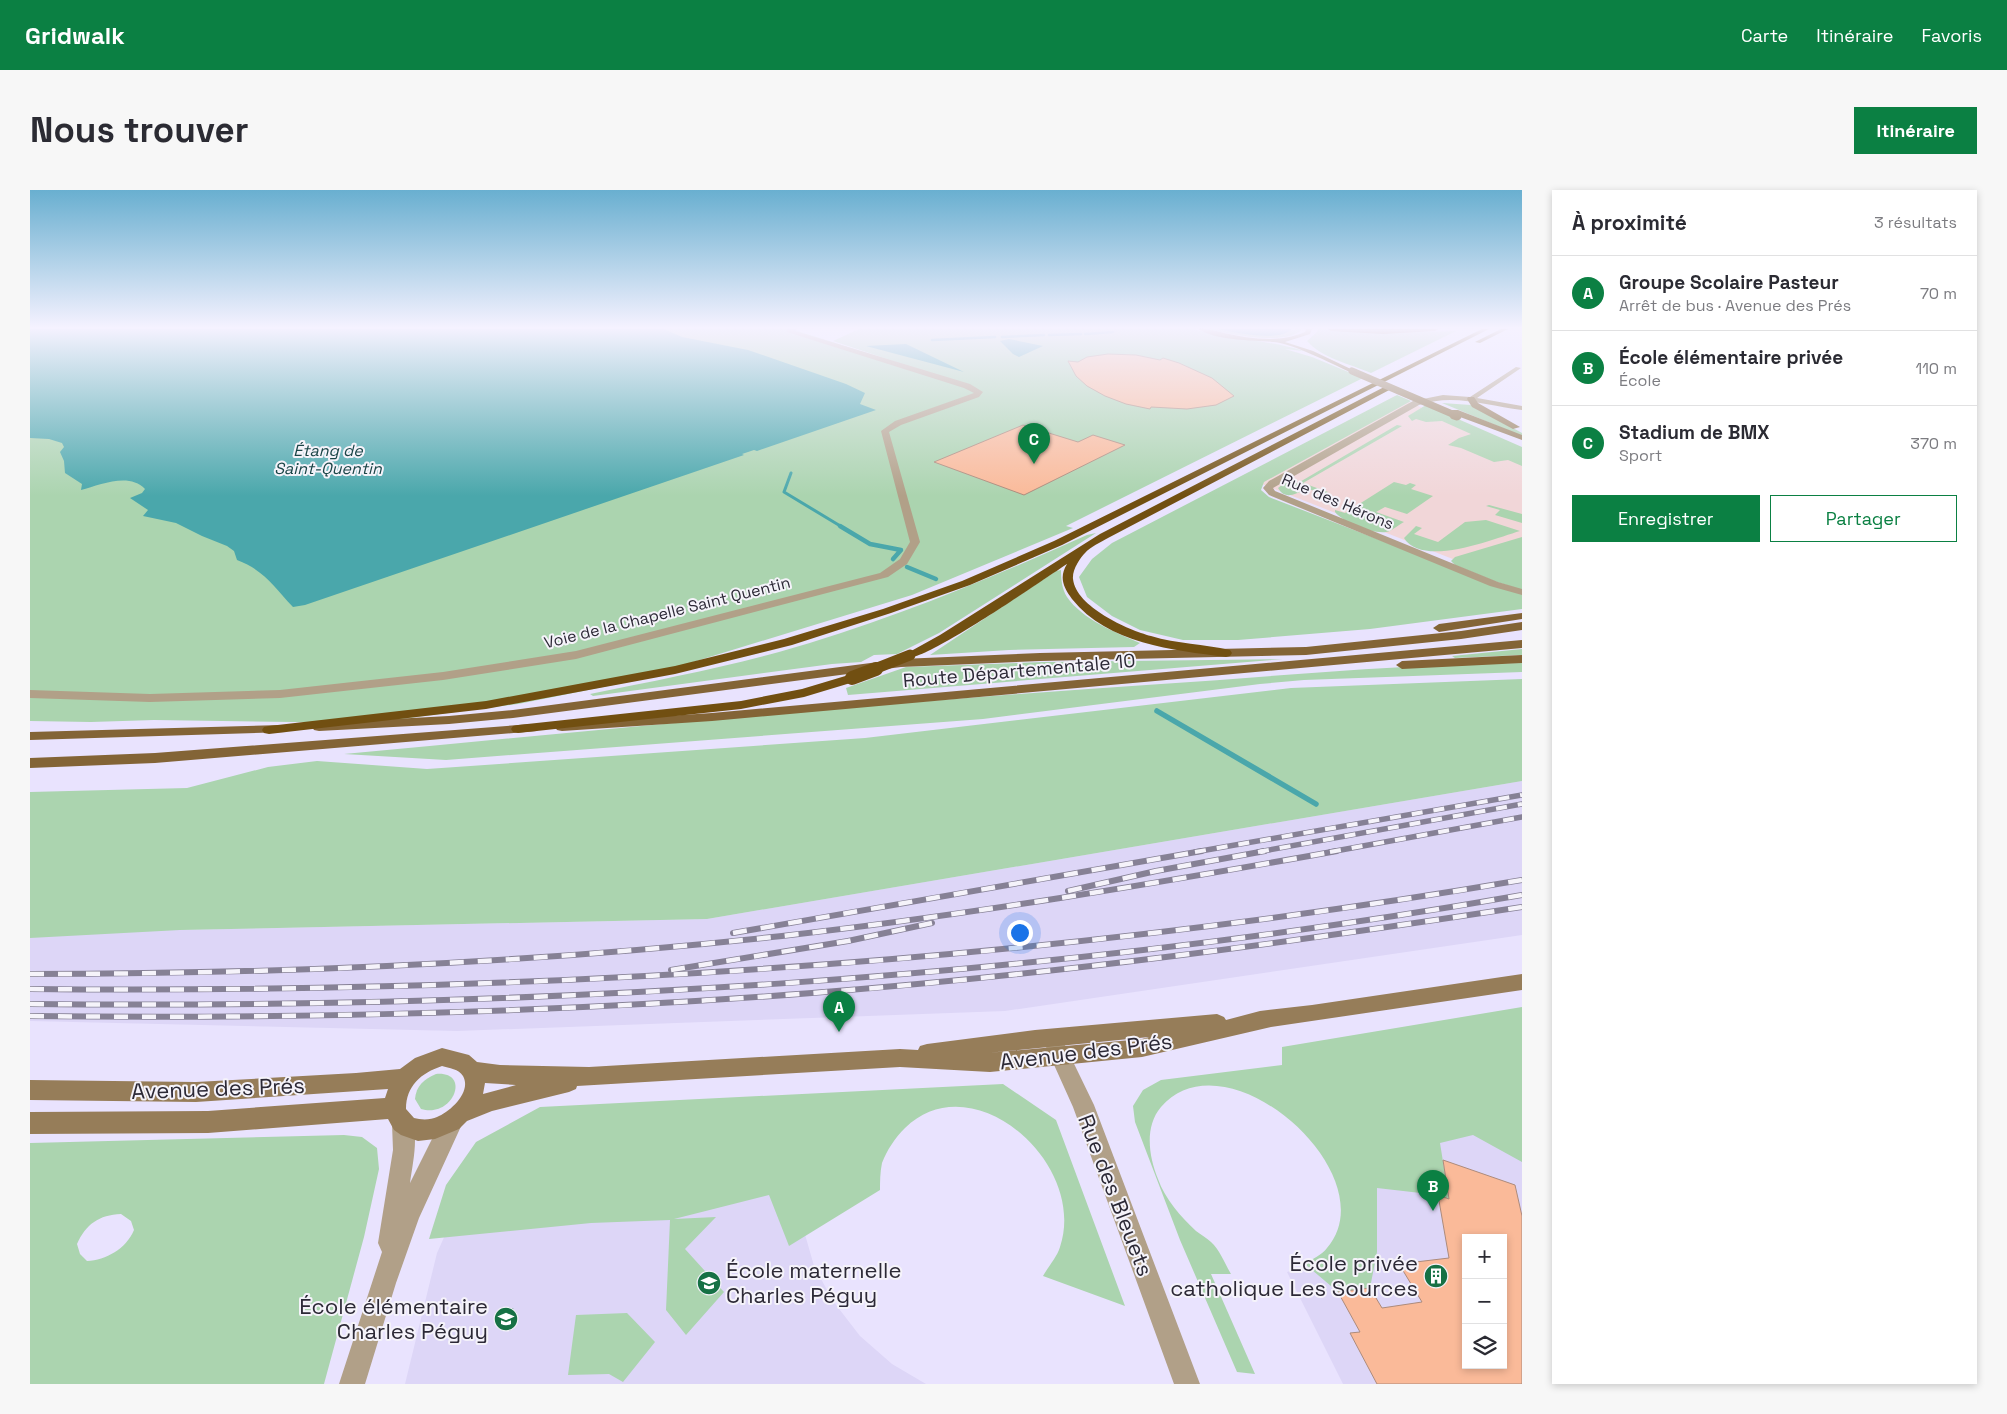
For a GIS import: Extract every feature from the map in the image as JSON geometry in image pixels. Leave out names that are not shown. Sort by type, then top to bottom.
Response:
[{"type":"highway","points":[[269,730],[486,705],[676,670],[735,656],[838,627],[966,583],[1058,543],[1373,385]]},
{"type":"highway","points":[[518,729],[773,700],[852,678],[910,655],[944,638],[1086,546],[1395,385]]},
{"type":"highway","points":[[1086,546],[1069,568],[1067,578],[1072,592],[1088,610],[1113,626],[1141,638],[1226,653]]},
{"type":"main road","points":[[1388,385],[1522,443]]},
{"type":"main road","points":[[1471,399],[1475,405],[1522,430]]},
{"type":"main road","points":[[1456,414],[1522,438]]},
{"type":"main road","points":[[1306,650],[1343,640],[1380,637],[1522,616]]},
{"type":"main road","points":[[30,736],[269,730],[449,720],[513,714],[901,663],[1031,657],[1306,650],[1461,635],[1522,626]]},
{"type":"main road","name":"Route Départementale 10","points":[[30,762],[155,758],[518,729],[712,717],[1522,644]]},
{"type":"main road","points":[[1326,662],[1355,667],[1522,659]]},
{"type":"main road","name":"Avenue des Prés","points":[[30,1122],[208,1122],[399,1116],[413,1129],[425,1131],[438,1128],[492,1101],[589,1076],[900,1058],[990,1063],[1055,1046],[1142,1048],[1270,1019],[1522,982]]},
{"type":"main road","points":[[399,1116],[397,1093],[405,1078],[416,1068],[428,1061],[454,1058],[465,1063],[472,1071],[475,1080],[474,1091],[457,1117]]},
{"type":"main road","points":[[472,1071],[500,1075],[589,1076]]},
{"type":"main road","name":"Avenue des Prés","points":[[30,1090],[196,1092],[356,1083],[405,1078]]},
{"type":"street","name":"Voie de la Chapelle Saint Quentin","points":[[30,694],[150,698],[280,694],[443,676],[576,655],[884,575],[902,565],[911,554],[915,542],[885,431],[898,423],[976,395],[978,392],[963,385]]},
{"type":"street","points":[[1471,399],[1493,385]]},
{"type":"street","name":"Rue des Hérons","points":[[1471,399],[1429,397],[1272,483],[1268,488],[1283,497],[1494,584],[1522,592]]},
{"type":"street","points":[[1471,399],[1522,408]]},
{"type":"street","points":[[1512,407],[1510,410],[1513,414],[1522,418]]},
{"type":"street","name":"Rue des Bleuets","points":[[1055,1046],[1083,1105],[1187,1384]]},
{"type":"street","points":[[382,1284],[397,1208],[404,1150],[399,1116]]},
{"type":"street","points":[[352,1384],[382,1284],[418,1188],[429,1163],[457,1117]]},
{"type":"shaded area","points":[[30,385],[1350,385],[1066,526],[1073,528],[912,595],[628,682],[518,704],[370,723],[154,720],[30,721]]},
{"type":"shaded area","points":[[1397,395],[1411,401],[1264,482],[1261,490],[1269,497],[1522,594],[1522,609],[1370,629],[1238,640],[1183,640],[1140,630],[1112,616],[1087,597],[1079,577],[1092,559],[1112,543]]},
{"type":"shaded area","points":[[1395,396],[1522,451],[1522,582],[1496,576],[1249,479]]},
{"type":"shaded area","points":[[1442,403],[1471,405],[1522,433],[1522,436]]},
{"type":"shaded area","points":[[1426,405],[1522,447],[1522,466],[1508,460],[1494,462],[1461,448],[1448,445],[1459,438],[1471,434],[1442,421],[1426,422],[1416,419],[1412,421],[1408,416]]},
{"type":"shaded area","points":[[1397,425],[1402,426],[1303,483],[1328,492],[1306,490],[1287,495],[1278,488],[1286,482],[1298,483]]},
{"type":"shaded area","points":[[1394,482],[1416,485],[1411,489],[1433,496],[1407,514],[1385,507],[1376,512],[1404,522],[1386,532],[1373,531],[1351,524],[1335,512],[1335,510],[1345,513]]},
{"type":"shaded area","points":[[1489,505],[1522,514],[1522,523],[1495,515],[1500,510],[1486,506]]},
{"type":"shaded area","points":[[1486,520],[1520,531],[1476,545],[1442,551],[1426,551],[1413,547],[1404,538],[1416,526],[1422,528],[1414,534],[1438,542],[1465,522]]},
{"type":"shaded area","points":[[1096,533],[939,633],[897,654],[874,655],[861,662],[832,664],[593,696],[590,694],[732,664],[819,640],[936,599],[1087,535]]},
{"type":"shaded area","points":[[1522,537],[1522,590],[1494,581],[1455,565],[1451,561],[1455,557]]},
{"type":"shaded area","points":[[1061,570],[1064,591],[1074,605],[1091,619],[1140,643],[1134,647],[1009,650],[930,655],[1056,571]]},
{"type":"shaded area","points":[[1522,649],[1522,655],[1455,658],[1452,656]]},
{"type":"shaded area","points":[[1283,659],[848,695],[846,688],[906,667],[1043,662]]},
{"type":"shaded area","points":[[1522,663],[1522,672],[1304,680],[983,719],[446,760],[344,754],[854,707],[1059,691],[1386,668]]},
{"type":"shaded area","points":[[1522,679],[1522,781],[707,919],[180,930],[30,938],[30,792],[187,788],[268,767],[317,761],[427,769],[865,738],[1291,688]]},
{"type":"shaded area","points":[[1522,781],[1522,935],[1005,1011],[457,1031],[30,1021],[30,927],[180,930],[707,919]]},
{"type":"shaded area","points":[[1522,1007],[1522,1162],[1473,1135],[1440,1143],[1449,1199],[1438,1195],[1377,1188],[1377,1252],[1370,1288],[1338,1292],[1305,1264],[1320,1255],[1327,1248],[1340,1218],[1336,1185],[1319,1152],[1292,1122],[1259,1099],[1224,1087],[1190,1088],[1161,1107],[1152,1124],[1150,1133],[1152,1161],[1161,1186],[1174,1207],[1196,1231],[1214,1245],[1231,1274],[1211,1274],[1255,1374],[1237,1372],[1180,1240],[1135,1122],[1133,1106],[1143,1090],[1161,1080],[1282,1065],[1282,1047]]},
{"type":"shaded area","points":[[1433,1044],[1522,1160],[1522,1384],[1343,1384],[1287,1272],[1314,1264],[1334,1250]]},
{"type":"shaded area","points":[[436,1074],[447,1075],[453,1080],[456,1086],[454,1094],[449,1102],[442,1107],[432,1110],[421,1109],[415,1099],[417,1090],[424,1081]]},
{"type":"shaded area","points":[[1003,1084],[1056,1120],[1125,1306],[1043,1276],[1060,1247],[1064,1215],[1057,1184],[1041,1155],[1018,1131],[991,1114],[961,1107],[932,1111],[905,1128],[886,1153],[880,1173],[880,1190],[789,1246],[769,1195],[674,1219],[716,1217],[685,1249],[724,1292],[686,1335],[666,1310],[670,1220],[591,1223],[429,1239],[446,1185],[476,1142],[540,1107]]},
{"type":"shaded area","points":[[344,1135],[362,1137],[377,1148],[379,1169],[364,1237],[324,1384],[30,1384],[30,1143]],"holes":[[[121,1214],[131,1221],[134,1230],[126,1243],[115,1252],[108,1256],[87,1261],[80,1254],[77,1244],[85,1231],[94,1222],[106,1216]]]},
{"type":"shaded area","name":"École maternelle Charles Péguy","points":[[801,1151],[802,1224],[814,1266],[833,1301],[860,1336],[892,1364],[926,1384],[405,1384],[437,1253],[464,1193]]},
{"type":"shaded area","points":[[627,1313],[655,1342],[623,1382],[609,1374],[568,1375],[576,1315]]},
{"type":"water","name":"Étang de Saint-Quentin","points":[[30,385],[848,385],[865,393],[860,404],[876,410],[757,451],[754,450],[742,454],[744,455],[305,605],[293,607],[262,574],[237,560],[234,551],[227,546],[176,523],[143,516],[148,510],[130,498],[142,493],[145,489],[138,484],[131,481],[114,481],[81,490],[82,484],[65,473],[64,461],[60,452],[64,447],[62,443],[49,439],[30,438]]},
{"type":"building","points":[[1086,385],[1220,385],[1234,396],[1216,405],[1187,409],[1151,407],[1150,409],[1126,404],[1105,396]]},
{"type":"building","points":[[1023,425],[1078,442],[1093,435],[1125,445],[1024,495],[934,462]]},
{"type":"building","name":"École privée catholique Les Sources","points":[[1443,1160],[1515,1185],[1522,1216],[1522,1384],[1377,1384],[1350,1333],[1360,1332],[1338,1292],[1370,1288],[1382,1308],[1422,1302],[1399,1264],[1449,1258],[1438,1195],[1449,1199]]},
{"type":"waterway","points":[[791,473],[784,492],[842,527]]},
{"type":"waterway","points":[[840,526],[870,544],[901,550],[893,559]]},
{"type":"waterway","points":[[907,567],[936,579]]},
{"type":"waterway","points":[[1157,711],[1316,804]]},
{"type":"railway","points":[[1195,852],[1522,795]]},
{"type":"railway","points":[[1258,852],[1522,804]]},
{"type":"railway","points":[[1330,852],[1522,817]]},
{"type":"railway","points":[[733,933],[1202,851]]},
{"type":"railway","points":[[1068,891],[1156,871],[1265,851]]},
{"type":"railway","points":[[30,974],[218,972],[406,965],[500,960],[688,945],[852,928],[991,909],[1337,851]]},
{"type":"railway","points":[[30,989],[405,986],[592,979],[779,968],[965,953],[1151,933],[1337,909],[1522,880]]},
{"type":"railway","points":[[30,1004],[404,1001],[592,994],[779,984],[965,969],[1151,949],[1337,925],[1522,895]]},
{"type":"railway","points":[[30,1016],[128,1017],[421,1013],[617,1005],[812,993],[901,986],[1168,957],[1522,907]]},
{"type":"railway","points":[[671,970],[848,941],[932,923]]},
{"type":"place","name":"Stadium de BMX","points":[[1034,464]]},
{"type":"place","name":"Groupe Scolaire Pasteur","points":[[839,1032]]},
{"type":"place","name":"École élémentaire privée","points":[[1433,1211]]},
{"type":"place","name":"École privée catholique Les Sources","points":[[1436,1276]]},
{"type":"place","name":"École maternelle Charles Péguy","points":[[709,1283]]},
{"type":"place","name":"École élémentaire Charles Péguy","points":[[506,1319]]}]
